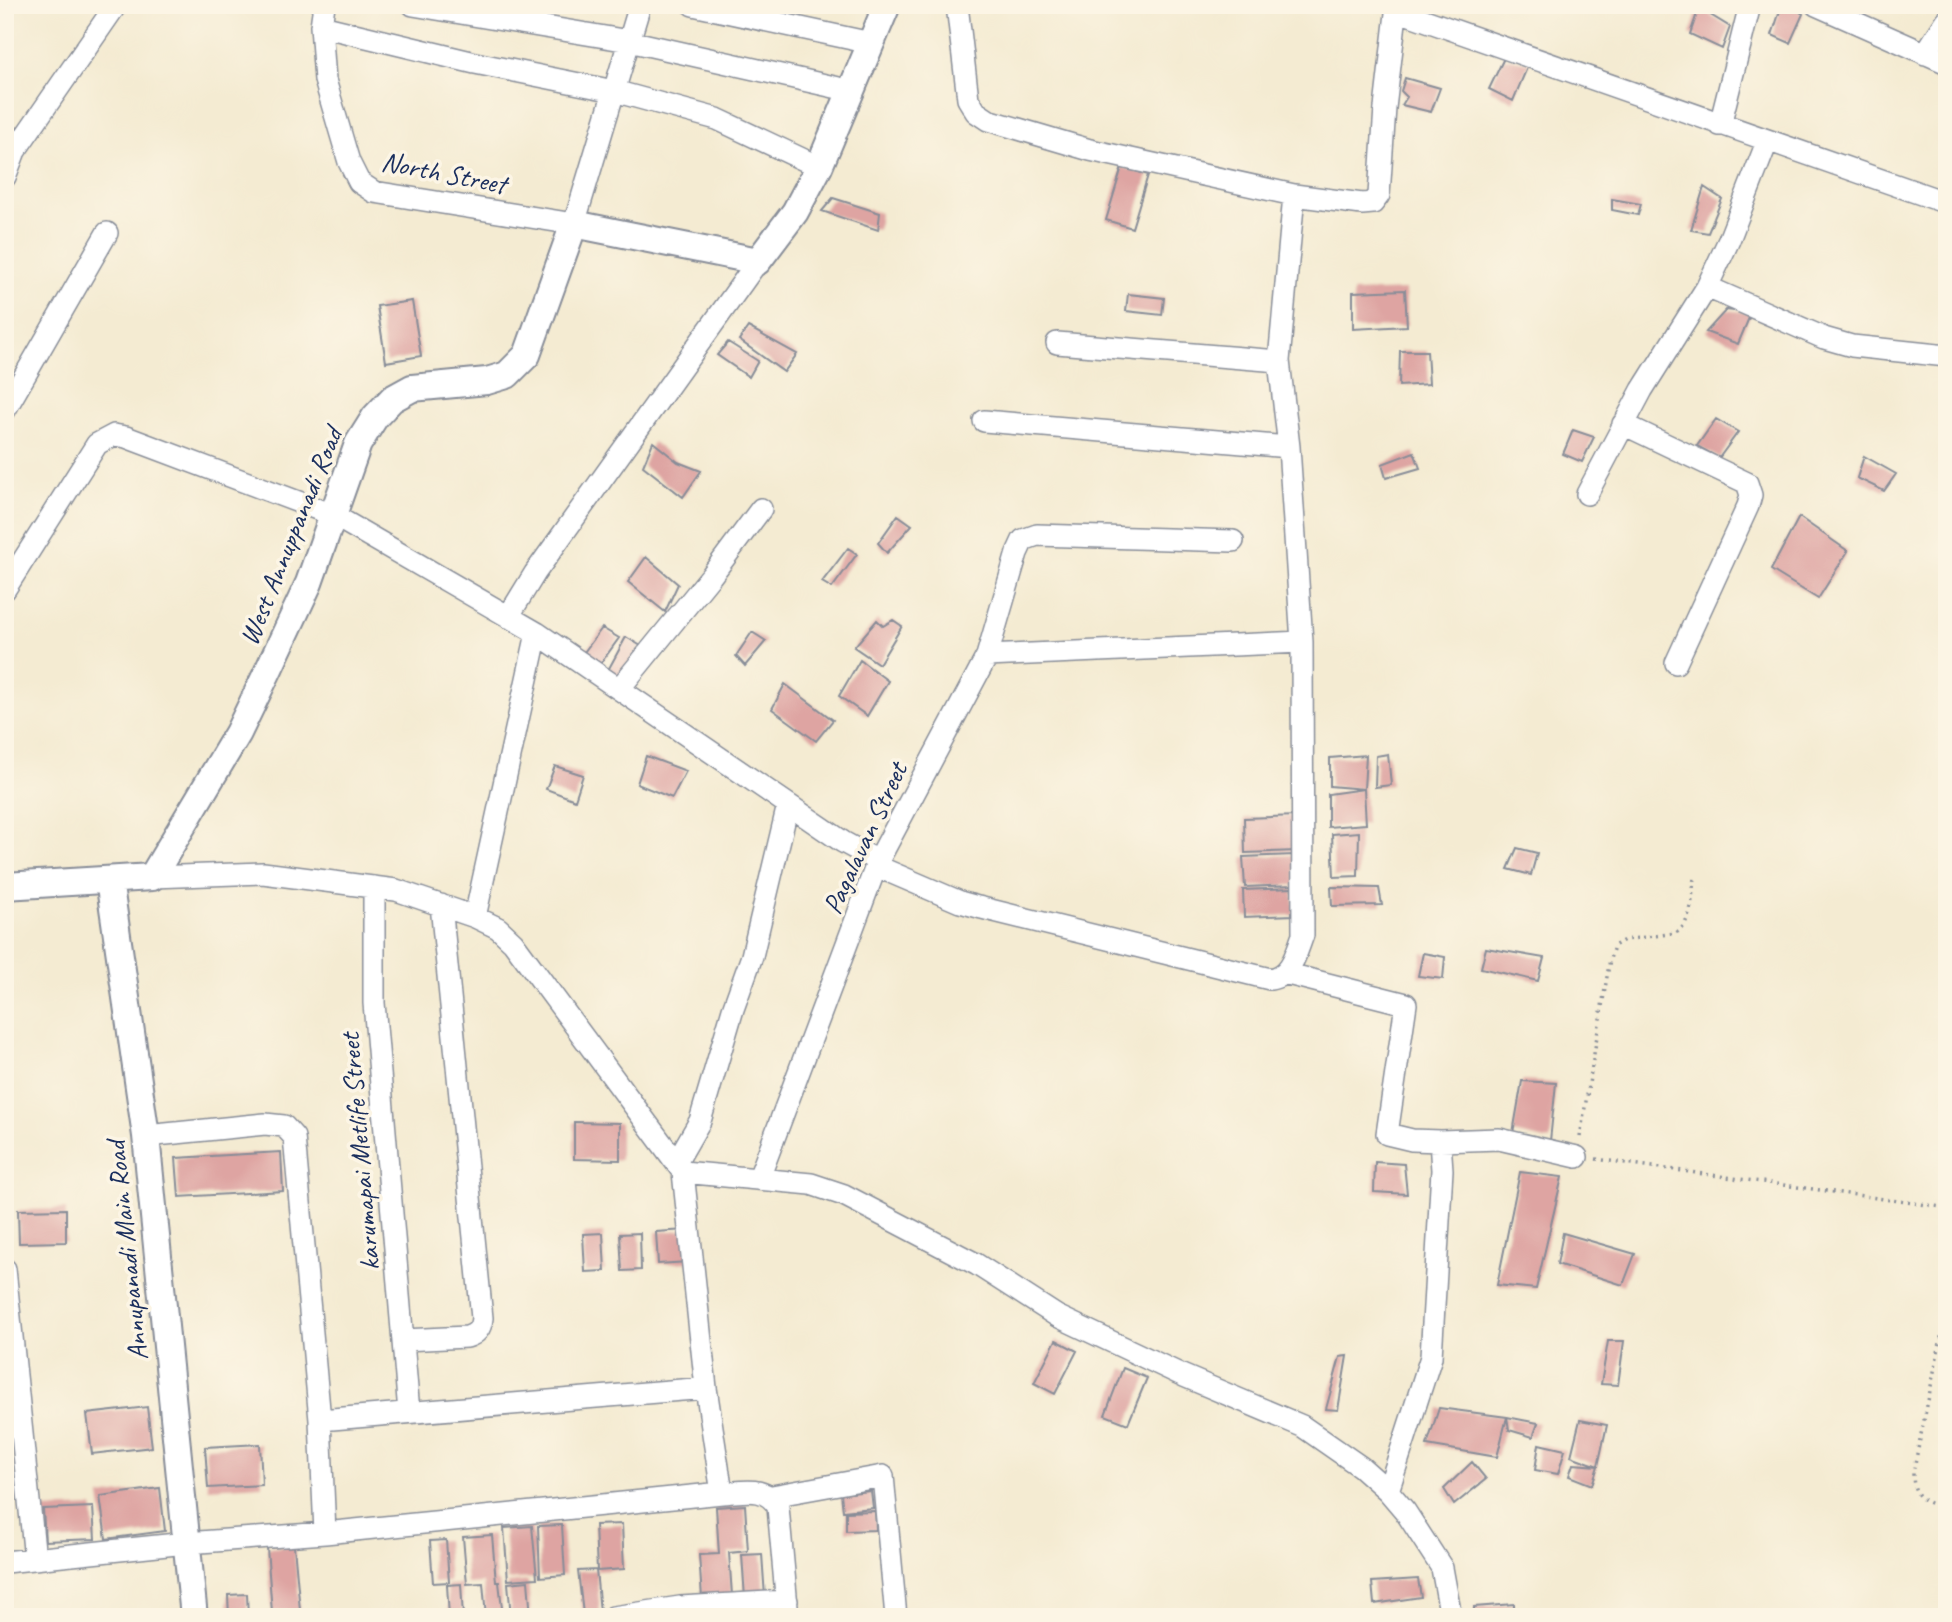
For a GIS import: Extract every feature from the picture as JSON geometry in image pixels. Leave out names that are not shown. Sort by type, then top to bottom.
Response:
[{"type":"street","points":[[5,177],[15,151],[116,5]]},
{"type":"street","points":[[413,5],[629,41],[852,91]]},
{"type":"street","points":[[640,5],[574,224],[758,261]]},
{"type":"street","points":[[693,5],[871,43]]},
{"type":"street","points":[[508,617],[535,573],[795,212],[819,167],[887,5]]},
{"type":"street","points":[[957,5],[968,99],[976,112],[988,120],[1090,150],[1294,195],[1362,204],[1373,203],[1379,195],[1396,8],[1947,204]]},
{"type":"street","points":[[1720,125],[1750,5]]},
{"type":"street","points":[[1816,5],[1947,63]]},
{"type":"street","points":[[323,16],[475,63],[614,92],[717,119],[819,167]]},
{"type":"street","name":"North Street","points":[[323,16],[325,80],[349,162],[359,182],[374,192],[574,224]]},
{"type":"street","points":[[1925,54],[1947,20]]},
{"type":"street","points":[[1587,494],[1623,424],[1707,288],[1729,240],[1767,142]]},
{"type":"street","points":[[5,589],[97,444],[114,435],[126,437],[333,515],[537,634],[877,863],[960,902],[1270,979],[1279,978],[1289,970],[1303,935],[1302,642],[1289,447],[1279,361],[1294,195]]},
{"type":"street","name":"West Annuppanadi Road","points":[[152,877],[238,733],[309,583],[358,444],[375,417],[392,399],[412,388],[487,381],[507,375],[527,355],[574,224]]},
{"type":"street","points":[[5,410],[107,233]]},
{"type":"street","points":[[1707,288],[1824,338],[1852,346],[1947,356]]},
{"type":"street","points":[[1057,343],[1279,361]]},
{"type":"street","points":[[984,421],[1289,447]]},
{"type":"street","points":[[1623,424],[1746,483],[1751,495],[1676,663]]},
{"type":"street","points":[[619,689],[711,576],[761,509]]},
{"type":"street","name":"Pagalavan Street","points":[[759,1178],[877,863],[987,656],[1023,540],[1037,535],[1233,541]]},
{"type":"street","points":[[475,917],[537,634]]},
{"type":"street","points":[[987,656],[1302,642]]},
{"type":"street","points":[[680,1166],[700,1121],[733,1009],[752,956],[788,805]]},
{"type":"street","points":[[5,886],[263,873],[396,890],[475,917],[498,928],[513,942],[680,1166],[706,1388],[722,1493]]},
{"type":"street","name":"Annupanadi Main Road","points":[[109,880],[146,1136],[194,1617]]},
{"type":"street","name":"karumapai Metlife Street","points":[[374,887],[374,1003],[409,1412]]},
{"type":"street","points":[[403,1340],[467,1337],[475,1334],[481,1327],[482,1318],[440,905]]},
{"type":"street","points":[[1284,973],[1406,1004],[1387,1134],[1412,1140],[1499,1139],[1577,1157]]},
{"type":"street","points":[[146,1136],[265,1124],[284,1126],[294,1137],[320,1420],[325,1533]]},
{"type":"street","points":[[1388,1491],[1431,1357],[1442,1170],[1440,1141]]},
{"type":"street","points":[[680,1166],[811,1184],[844,1195],[976,1264],[1057,1316],[1184,1376],[1302,1426],[1361,1467],[1388,1491],[1405,1511],[1442,1568],[1451,1617]]},
{"type":"street","points":[[5,1269],[13,1437],[35,1559]]},
{"type":"street","points":[[320,1420],[706,1388]]},
{"type":"street","points":[[5,1562],[722,1493],[759,1492],[772,1496],[883,1476],[896,1617]]},
{"type":"street","points":[[614,1617],[680,1607],[787,1609],[778,1507],[772,1496]]},
{"type":"path","points":[[1694,877],[1689,915],[1683,928],[1676,933],[1624,940],[1614,946],[1577,1157],[1947,1209]]},
{"type":"path","points":[[1947,1309],[1913,1473],[1913,1485],[1918,1495],[1926,1503],[1947,1508]]},
{"type":"building","points":[[1782,5],[1789,5],[1803,14],[1790,43],[1772,35]]},
{"type":"building","points":[[1847,5],[1870,5],[1864,14]]},
{"type":"building","points":[[1699,8],[1730,27],[1722,49],[1690,34]]},
{"type":"building","points":[[1504,58],[1529,63],[1513,101],[1489,89]]},
{"type":"building","points":[[1405,78],[1440,88],[1431,112],[1402,105],[1407,97],[1401,91]]},
{"type":"building","points":[[1122,167],[1148,175],[1132,228],[1106,220]]},
{"type":"building","points":[[1704,187],[1722,199],[1708,233],[1691,230]]},
{"type":"building","points":[[833,198],[880,213],[878,230],[822,211]]},
{"type":"building","points":[[1612,199],[1641,204],[1638,215],[1612,210]]},
{"type":"building","points":[[1405,290],[1407,326],[1353,329],[1353,292]]},
{"type":"building","points":[[1128,294],[1164,298],[1162,315],[1126,311]]},
{"type":"building","points":[[412,301],[421,356],[386,362],[377,306]]},
{"type":"building","points":[[1726,310],[1751,313],[1738,344],[1706,332]]},
{"type":"building","points":[[748,327],[797,354],[784,372],[739,340]]},
{"type":"building","points":[[728,342],[758,361],[749,377],[717,355]]},
{"type":"building","points":[[1400,351],[1427,351],[1429,384],[1399,386]]},
{"type":"building","points":[[1716,419],[1738,432],[1719,458],[1697,446]]},
{"type":"building","points":[[1573,430],[1594,437],[1582,462],[1563,454]]},
{"type":"building","points":[[653,442],[678,462],[701,471],[683,497],[643,466]]},
{"type":"building","points":[[1414,452],[1420,468],[1386,478],[1382,464]]},
{"type":"building","points":[[1864,456],[1896,474],[1884,491],[1857,478]]},
{"type":"building","points":[[898,515],[912,525],[887,553],[878,543]]},
{"type":"building","points":[[1799,517],[1848,551],[1818,599],[1771,570]]},
{"type":"building","points":[[848,548],[857,554],[832,588],[822,582]]},
{"type":"building","points":[[646,557],[678,584],[665,612],[628,582]]},
{"type":"building","points":[[877,620],[883,626],[893,620],[902,626],[879,664],[854,647]]},
{"type":"building","points":[[602,628],[619,638],[596,670],[579,659]]},
{"type":"building","points":[[752,632],[766,641],[745,666],[736,656]]},
{"type":"building","points":[[626,637],[641,646],[619,679],[607,672]]},
{"type":"building","points":[[860,660],[888,681],[867,716],[839,696]]},
{"type":"building","points":[[785,684],[833,720],[816,741],[772,709]]},
{"type":"building","points":[[1388,754],[1391,785],[1375,787],[1376,756]]},
{"type":"building","points":[[1366,755],[1364,789],[1330,786],[1330,758]]},
{"type":"building","points":[[646,756],[686,771],[672,798],[637,784]]},
{"type":"building","points":[[555,766],[583,775],[575,800],[546,789]]},
{"type":"building","points":[[1364,789],[1366,824],[1328,827],[1328,794]]},
{"type":"building","points":[[1297,816],[1298,851],[1245,853],[1244,818]]},
{"type":"building","points":[[1359,832],[1358,876],[1334,877],[1332,834]]},
{"type":"building","points":[[1517,848],[1537,853],[1531,875],[1508,869]]},
{"type":"building","points":[[1294,855],[1295,885],[1245,887],[1243,857]]},
{"type":"building","points":[[1331,887],[1379,888],[1382,905],[1332,906]]},
{"type":"building","points":[[1293,888],[1294,915],[1244,917],[1243,890]]},
{"type":"building","points":[[1486,948],[1544,958],[1538,981],[1481,968]]},
{"type":"building","points":[[1423,953],[1445,957],[1443,979],[1418,976]]},
{"type":"building","points":[[1522,1081],[1556,1083],[1550,1141],[1513,1133]]},
{"type":"building","points":[[574,1122],[620,1123],[620,1160],[574,1159]]},
{"type":"building","points":[[281,1152],[283,1191],[179,1197],[176,1158]]},
{"type":"building","points":[[1375,1162],[1404,1164],[1407,1194],[1374,1192]]},
{"type":"building","points":[[1520,1172],[1562,1177],[1536,1289],[1497,1285]]},
{"type":"building","points":[[66,1209],[66,1242],[19,1243],[18,1210]]},
{"type":"building","points":[[686,1230],[688,1262],[658,1264],[656,1232]]},
{"type":"building","points":[[603,1233],[605,1271],[585,1272],[583,1234]]},
{"type":"building","points":[[640,1233],[641,1270],[622,1271],[620,1234]]},
{"type":"building","points":[[1563,1233],[1635,1254],[1623,1285],[1557,1264]]},
{"type":"building","points":[[1056,1340],[1077,1351],[1055,1394],[1034,1383]]},
{"type":"building","points":[[1608,1341],[1624,1341],[1618,1385],[1601,1384]]},
{"type":"building","points":[[1347,1356],[1338,1410],[1326,1409],[1340,1357]]},
{"type":"building","points":[[1123,1368],[1147,1378],[1128,1424],[1105,1415]]},
{"type":"building","points":[[147,1407],[152,1447],[92,1454],[87,1414]]},
{"type":"building","points":[[1439,1408],[1507,1417],[1497,1457],[1427,1445]]},
{"type":"building","points":[[1507,1417],[1538,1423],[1533,1437],[1509,1430]]},
{"type":"building","points":[[1580,1420],[1607,1425],[1598,1466],[1571,1456]]},
{"type":"building","points":[[260,1444],[262,1485],[208,1488],[205,1447]]},
{"type":"building","points":[[1539,1444],[1565,1450],[1558,1474],[1535,1470]]},
{"type":"building","points":[[1472,1462],[1486,1479],[1454,1505],[1444,1489]]},
{"type":"building","points":[[1573,1464],[1598,1466],[1592,1485],[1569,1476]]},
{"type":"building","points":[[160,1488],[165,1531],[106,1539],[100,1496]]},
{"type":"building","points":[[871,1491],[873,1508],[843,1511],[841,1494]]},
{"type":"building","points":[[745,1505],[748,1551],[729,1553],[732,1595],[702,1598],[699,1555],[719,1554],[716,1507]]},
{"type":"building","points":[[93,1507],[95,1539],[45,1541],[43,1509]]},
{"type":"building","points":[[875,1511],[876,1530],[846,1531],[846,1512]]},
{"type":"building","points":[[622,1524],[624,1569],[597,1571],[595,1525]]},
{"type":"building","points":[[562,1525],[565,1575],[540,1577],[538,1526]]},
{"type":"building","points":[[532,1526],[537,1578],[508,1580],[504,1528]]},
{"type":"building","points":[[492,1535],[496,1582],[499,1582],[503,1617],[486,1617],[483,1583],[467,1584],[463,1537]]},
{"type":"building","points":[[446,1540],[449,1582],[433,1583],[430,1541]]},
{"type":"building","points":[[294,1546],[300,1610],[272,1612],[267,1548]]},
{"type":"building","points":[[762,1554],[765,1597],[745,1598],[742,1555]]},
{"type":"building","points":[[596,1570],[600,1612],[583,1614],[578,1571]]},
{"type":"building","points":[[1418,1579],[1421,1597],[1374,1604],[1372,1582]]},
{"type":"building","points":[[528,1581],[531,1617],[511,1617],[508,1583]]},
{"type":"building","points":[[461,1584],[463,1617],[449,1617],[447,1585]]},
{"type":"building","points":[[247,1594],[248,1617],[229,1617],[228,1595]]},
{"type":"building","points":[[1514,1604],[1514,1617],[1474,1617],[1474,1607]]}]
